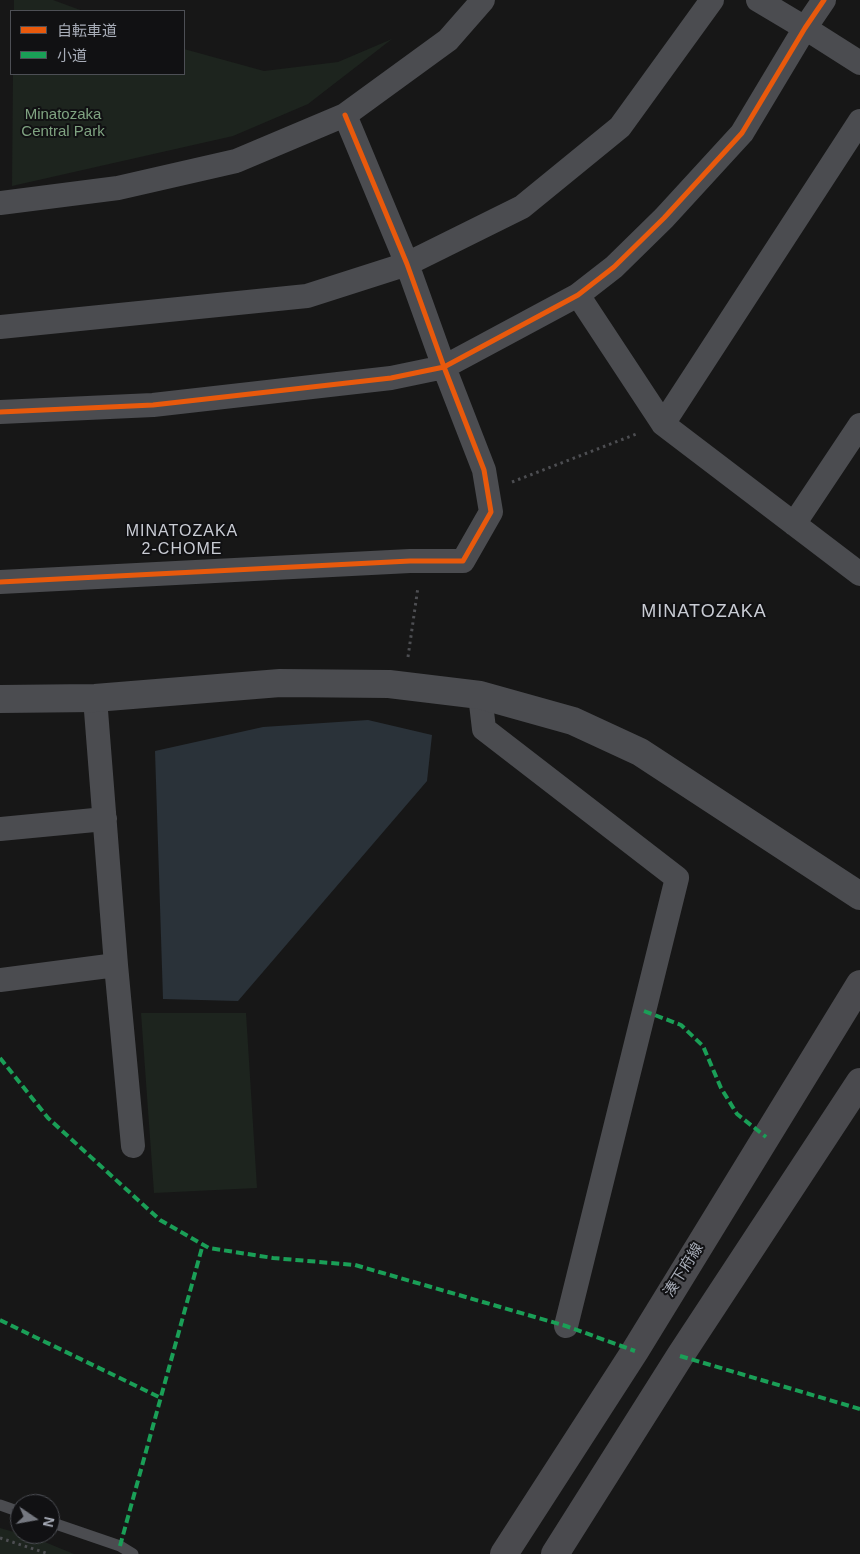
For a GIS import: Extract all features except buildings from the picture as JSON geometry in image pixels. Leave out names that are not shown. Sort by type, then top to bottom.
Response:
[{"type":"main road","name":"湊下府線","points":[[504,1554],[635,1351],[860,984]]},
{"type":"main road","points":[[555,1554],[680,1356],[860,1082]]},
{"type":"street","points":[[0,203],[118,188],[236,161],[345,115],[448,40],[483,0]]},
{"type":"street","points":[[0,328],[307,296],[407,264],[522,206],[620,127],[712,0]]},
{"type":"street","points":[[758,0],[860,63]]},
{"type":"street","points":[[0,412],[153,405],[391,378],[444,367],[578,294],[614,267],[664,218],[742,133],[824,0]]},
{"type":"street","points":[[0,582],[463,560],[491,512],[484,470],[407,264],[345,115]]},
{"type":"street","points":[[663,424],[860,121]]},
{"type":"street","points":[[578,294],[663,424],[860,574]]},
{"type":"street","points":[[794,524],[860,425]]},
{"type":"street","points":[[0,699],[95,698],[280,683],[389,684],[480,695],[573,721],[640,752],[860,896]]},
{"type":"street","points":[[480,695],[484,729],[677,878],[566,1326]]},
{"type":"street","points":[[95,698],[116,966],[134,1146]]},
{"type":"street","points":[[0,829],[105,819]]},
{"type":"street","points":[[0,980],[116,966]]},
{"type":"lane","points":[[60,1525],[120,1546],[132,1554]]},
{"type":"path","points":[[488,492],[663,424]]},
{"type":"path","points":[[404,686],[421,561]]},
{"type":"path","points":[[0,1538],[49,1554]]},
{"type":"green space","points":[[14,0],[53,0],[80,10],[14,10]]},
{"type":"green space","name":"Minatozaka Central Park","points":[[392,39],[308,104],[233,136],[12,186],[13,75],[185,75],[185,49],[264,71],[338,62]]},
{"type":"green space","points":[[141,1013],[246,1013],[257,1188],[154,1193]]},
{"type":"green space","points":[[0,1528],[10,1531],[10,1544],[50,1544],[74,1554],[0,1554]]},
{"type":"shaded area","points":[[368,720],[432,735],[427,781],[238,1001],[163,999],[155,751],[263,727]]},
{"type":"marked path","points":[[644,1011],[681,1025],[703,1046],[721,1088],[737,1114],[766,1137]]},
{"type":"marked path","points":[[0,1058],[48,1118],[160,1220],[209,1248],[273,1258],[355,1265],[566,1326],[635,1351]]},
{"type":"marked path","points":[[120,1546],[203,1244]]},
{"type":"marked path","points":[[0,1320],[161,1398]]},
{"type":"marked path","points":[[680,1356],[860,1409]]},
{"type":"cycle path","points":[[0,412],[153,405],[391,378],[444,367],[578,295],[614,267],[664,218],[742,133],[824,0]]},
{"type":"cycle path","points":[[0,582],[410,561],[463,561],[491,512],[484,470],[407,264],[345,115]]},
{"type":"district","name":"MINATOZAKA 2-CHOME","points":[[182,541]]},
{"type":"district","name":"MINATOZAKA","points":[[704,612]]}]
